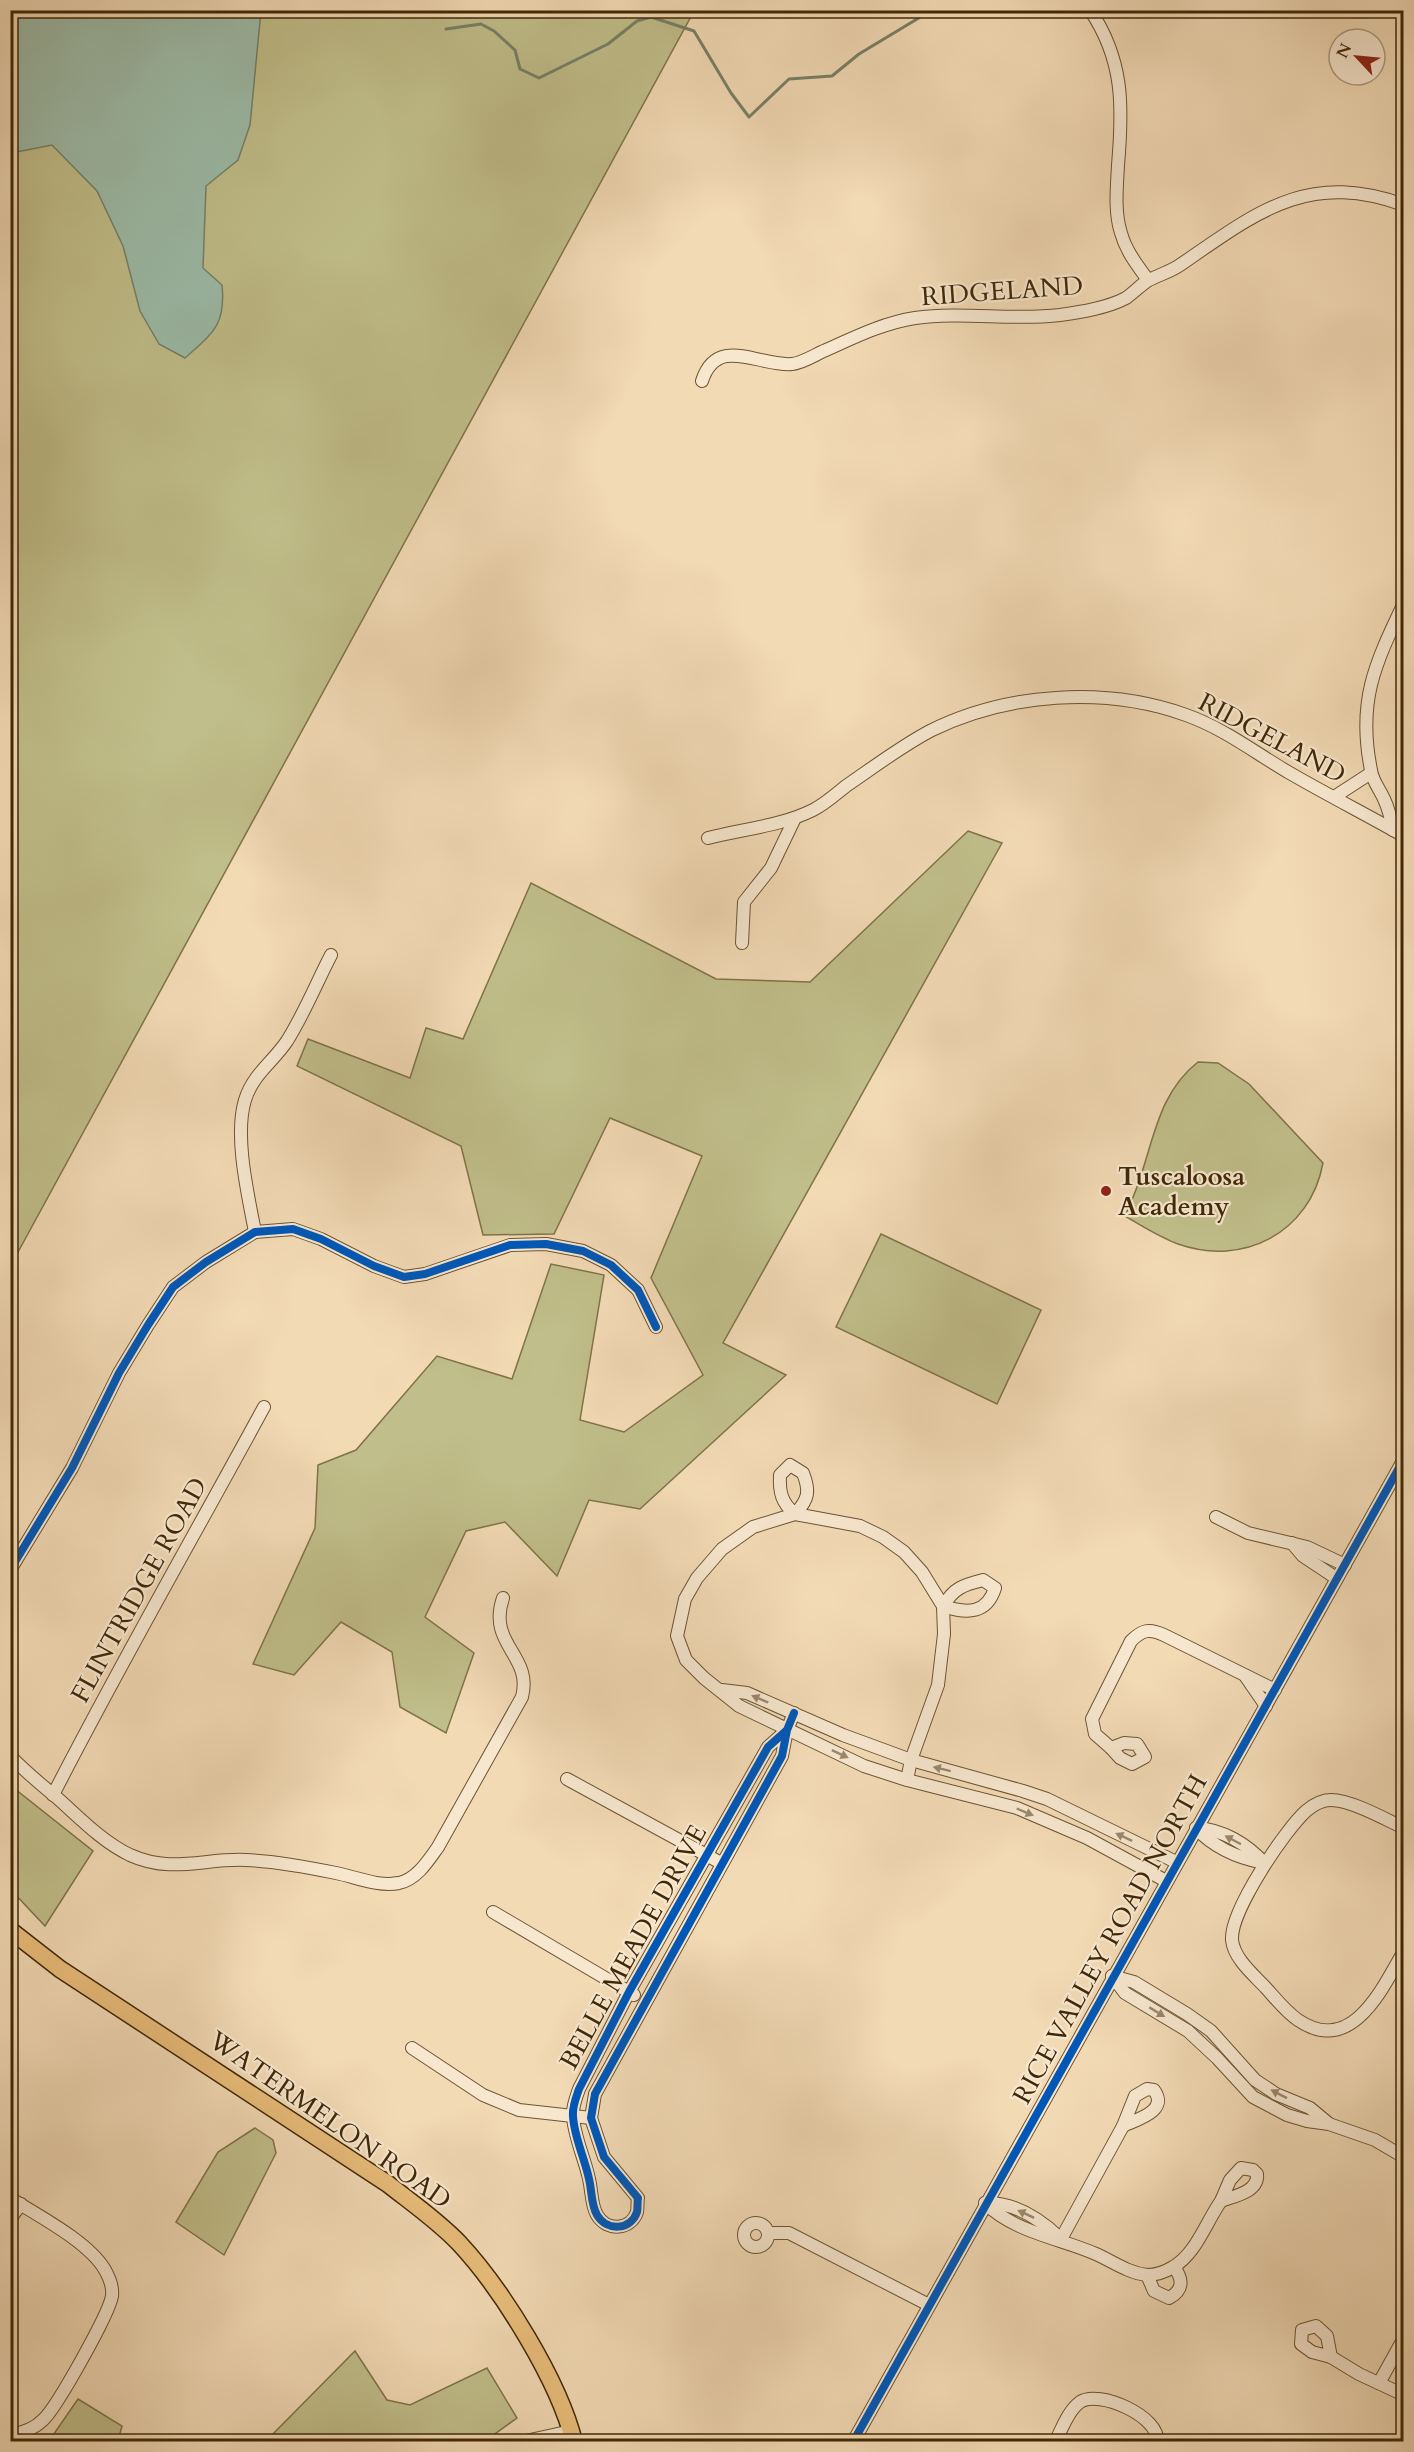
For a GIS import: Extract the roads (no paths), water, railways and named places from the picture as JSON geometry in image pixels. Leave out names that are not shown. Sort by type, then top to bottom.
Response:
[{"type":"main road","name":"WATERMELON ROAD","points":[[10,1930],[60,1969],[379,2178],[438,2224],[460,2244],[533,2347],[558,2396],[573,2436]]},
{"type":"street","points":[[1090,10],[1112,51],[1119,76],[1121,101],[1116,206],[1120,232],[1131,257],[1148,280]]},
{"type":"street","name":"RIDGELAND","points":[[702,381],[711,364],[722,356],[745,356],[794,364],[867,332],[916,318],[1021,318],[1086,311],[1125,298],[1148,280],[1169,272],[1242,223],[1288,199],[1339,191],[1404,205]]},
{"type":"street","name":"RIDGELAND","points":[[1398,833],[1386,801],[1371,773],[1365,717],[1368,692],[1375,668],[1404,603]]},
{"type":"street","name":"RIDGELAND","points":[[708,837],[795,818],[816,808],[895,752],[932,730],[993,708],[1031,700],[1069,697],[1134,703],[1184,714],[1209,724],[1398,833]]},
{"type":"street","points":[[1334,797],[1371,773]]},
{"type":"street","points":[[742,943],[744,902],[771,868],[795,818]]},
{"type":"street","points":[[255,1232],[246,1183],[241,1128],[245,1100],[261,1069],[286,1042],[331,955]]},
{"type":"street","points":[[10,1570],[72,1468],[119,1372],[173,1287],[206,1262],[255,1232],[293,1229],[321,1239],[375,1266],[404,1277],[425,1274],[510,1245],[546,1244],[583,1251],[611,1265],[638,1290],[656,1327]]},
{"type":"street","name":"FLINTRIDGE ROAD","points":[[54,1795],[130,1648],[196,1534],[264,1407]]},
{"type":"street","name":"RICE VALLEY ROAD NORTH","points":[[853,2442],[1176,1862],[1404,1459]]},
{"type":"street","points":[[907,1780],[911,1760],[938,1684],[944,1634],[943,1606],[922,1572],[904,1552],[883,1537],[860,1526],[795,1514],[753,1527],[722,1549],[697,1578],[685,1599],[677,1636],[686,1660],[704,1678],[722,1690],[739,1706],[864,1766],[907,1780],[1017,1808],[1087,1838],[1166,1881]]},
{"type":"street","points":[[1216,1517],[1248,1533],[1307,1547],[1345,1564]]},
{"type":"street","points":[[1292,1543],[1303,1556],[1336,1578]]},
{"type":"street","points":[[10,1756],[36,1781],[117,1848],[153,1862],[179,1866],[218,1861],[258,1861],[375,1882],[400,1882],[412,1877],[422,1869],[438,1847],[522,1697],[525,1685],[524,1672],[503,1638],[499,1625],[498,1612],[503,1598]]},
{"type":"street","points":[[1111,1748],[1095,1734],[1092,1719],[1131,1641],[1141,1631],[1154,1630],[1275,1690]]},
{"type":"street","points":[[1245,1676],[1266,1706]]},
{"type":"street","points":[[722,1690],[747,1693],[843,1735],[911,1760],[1047,1799],[1176,1862]]},
{"type":"street","name":"BELLE MEADE DRIVE","points":[[787,1730],[768,1747],[629,1992],[579,2089],[574,2103],[573,2117],[597,2216],[606,2224],[618,2228],[630,2223],[637,2212],[638,2198],[604,2157],[591,2118],[595,2094],[782,1756],[787,1730],[794,1713]]},
{"type":"street","points":[[567,1779],[722,1863]]},
{"type":"street","points":[[1404,1828],[1342,1802],[1330,1800],[1318,1803],[1298,1820],[1264,1863],[1234,1927],[1232,1940],[1236,1953],[1244,1964],[1297,2020],[1321,2030],[1334,2029],[1358,2019],[1376,1999],[1404,1951]]},
{"type":"street","points":[[1196,1828],[1215,1830],[1252,1850],[1264,1863]]},
{"type":"street","points":[[493,1912],[645,2001]]},
{"type":"street","points":[[1112,1977],[1134,1982],[1211,2031],[1255,2080],[1276,2094],[1310,2108],[1329,2124],[1375,2140],[1404,2157]]},
{"type":"street","points":[[412,2048],[483,2095],[519,2110],[591,2118]]},
{"type":"street","points":[[1061,2239],[1123,2126]]},
{"type":"street","points":[[10,2219],[16,2201],[46,2219],[97,2259],[110,2281],[112,2295],[104,2318],[52,2410],[33,2428],[21,2434],[10,2434]]},
{"type":"street","points":[[986,2203],[996,2214],[1038,2234],[1061,2239],[1127,2269],[1147,2275],[1174,2267],[1184,2258],[1221,2202]]},
{"type":"street","points":[[769,2233],[789,2234],[929,2305]]},
{"type":"street","points":[[1147,2275],[1154,2291],[1170,2298],[1180,2290],[1181,2283],[1181,2276],[1174,2267]]},
{"type":"street","points":[[1379,2383],[1404,2338]]},
{"type":"street","points":[[1331,2357],[1359,2374],[1404,2395]]},
{"type":"street","points":[[1055,2442],[1071,2411],[1081,2401],[1095,2397],[1121,2405],[1144,2417],[1154,2426],[1157,2442]]},
{"type":"street","points":[[521,2442],[573,2436]]},
{"type":"waterway","points":[[446,29],[481,24],[494,31],[515,50],[520,69],[539,78],[608,44],[637,21],[651,17],[694,31],[731,93],[749,117],[789,79],[832,76],[859,54],[932,10]]},
{"type":"place","name":"Tuscaloosa Academy","points":[[1106,1191]]}]
